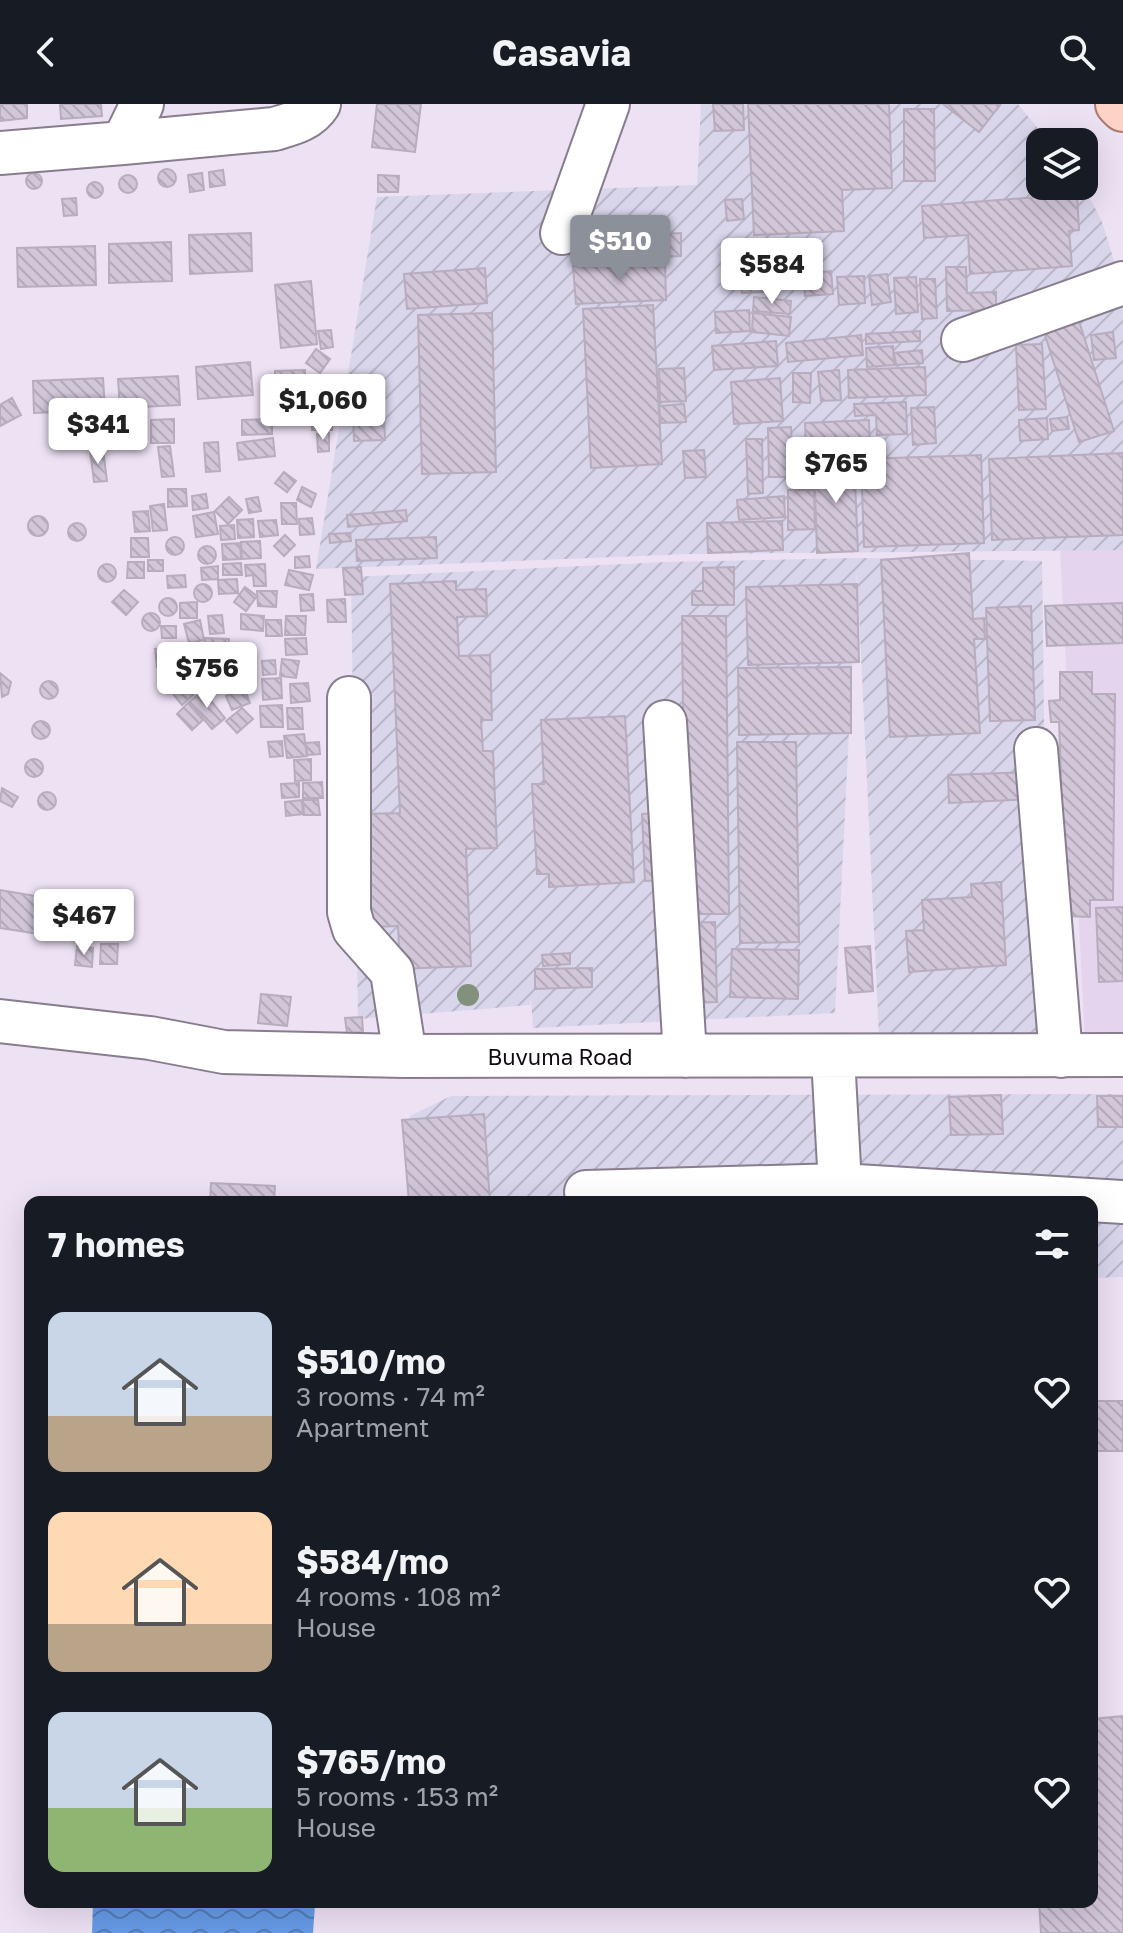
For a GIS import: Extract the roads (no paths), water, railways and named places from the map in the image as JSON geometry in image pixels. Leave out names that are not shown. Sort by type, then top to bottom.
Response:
[{"type":"main road","points":[[1118,104],[1123,109]]},
{"type":"street","points":[[123,143],[142,104]]},
{"type":"street","points":[[0,153],[274,129],[296,123],[314,112],[319,104]]},
{"type":"street","points":[[562,233],[608,104]]},
{"type":"street","points":[[963,340],[1123,283]]},
{"type":"street","points":[[349,698],[349,912],[354,929],[392,972],[405,1056]]},
{"type":"street","points":[[665,722],[685,1056]]},
{"type":"street","points":[[1036,749],[1061,1056]]},
{"type":"street","name":"Buvuma Road","points":[[0,1021],[150,1038],[224,1052],[405,1056],[1123,1055]]},
{"type":"street","points":[[833,1057],[840,1185]]},
{"type":"street","points":[[586,1192],[840,1185],[1023,1196]]},
{"type":"street","points":[[1098,1200],[1123,1202]]},
{"type":"water","points":[[93,1908],[315,1908],[313,1933],[92,1933]]}]
